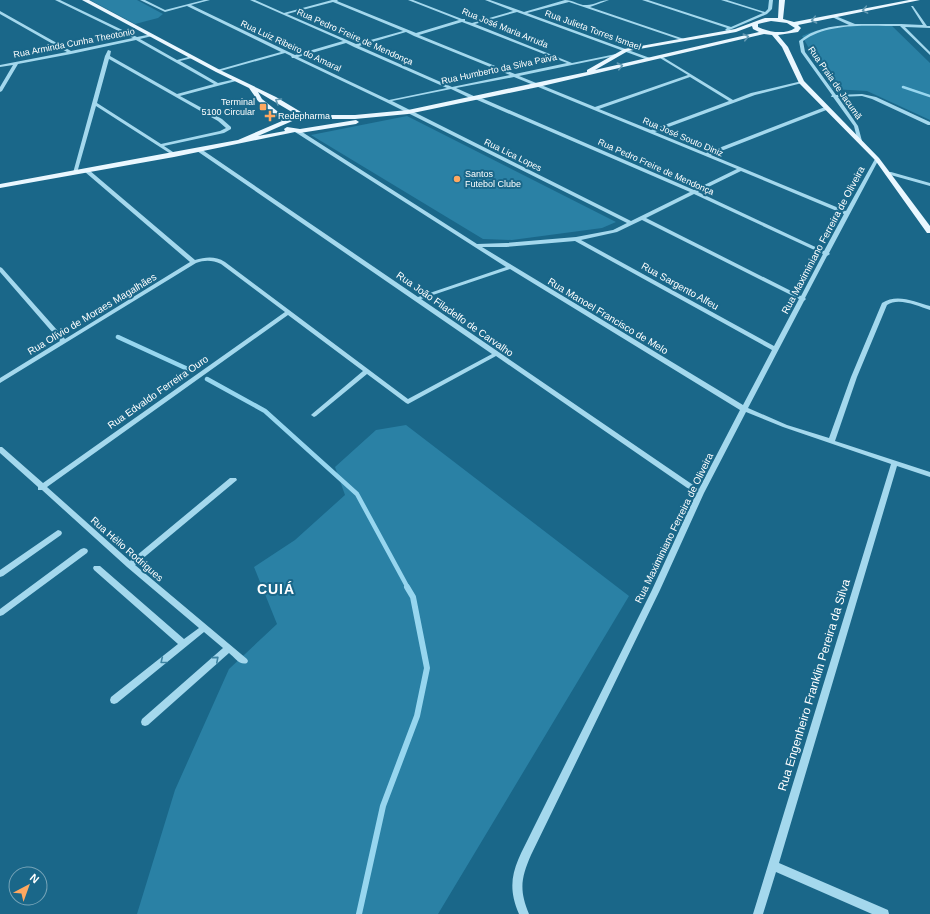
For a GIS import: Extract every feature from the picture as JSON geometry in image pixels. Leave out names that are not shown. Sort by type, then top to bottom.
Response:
[{"type":"main road","points":[[85,0],[235,80],[274,98],[303,116],[355,117],[396,114]]},
{"type":"main road","points":[[780,20],[782,0]]},
{"type":"main road","points":[[582,75],[614,55],[626,50],[722,32],[762,20],[780,20],[794,24],[917,0]]},
{"type":"main road","points":[[755,23],[755,28],[764,32],[774,34],[793,32]]},
{"type":"main road","points":[[785,47],[793,32],[798,28],[794,24]]},
{"type":"main road","points":[[0,186],[174,155],[295,131],[353,123],[408,112],[538,85],[764,32]]},
{"type":"main road","points":[[774,34],[785,47],[801,82],[877,159],[930,231]]},
{"type":"main road","points":[[251,88],[260,100],[283,122],[287,129],[295,131]]},
{"type":"main road","points":[[241,141],[283,122],[303,116]]},
{"type":"main road","points":[[310,117],[317,122],[314,128]]},
{"type":"street","points":[[57,0],[137,39],[217,84]]},
{"type":"street","points":[[142,0],[165,11],[208,0]]},
{"type":"street","name":"Rua Pedro Freire de Mendonça","points":[[252,0],[450,88],[694,192],[827,254]]},
{"type":"street","points":[[284,14],[335,0]]},
{"type":"street","name":"Rua José Souto Diniz","points":[[335,0],[415,35],[513,74],[847,213]]},
{"type":"street","name":"Rua José Maria Arruda","points":[[410,0],[571,63]]},
{"type":"street","name":"Rua Julieta Torres Ismael","points":[[487,0],[649,59]]},
{"type":"street","points":[[525,13],[568,0],[682,39]]},
{"type":"street","points":[[586,7],[607,0]]},
{"type":"street","points":[[644,0],[730,28]]},
{"type":"street","points":[[723,0],[766,13]]},
{"type":"street","points":[[722,32],[766,13],[770,9],[771,0]]},
{"type":"street","name":"Rua Luiz Ribeiro do Amaral","points":[[187,5],[293,57],[388,101]]},
{"type":"street","points":[[912,7],[928,27]]},
{"type":"street","points":[[473,24],[517,11]]},
{"type":"street","points":[[0,12],[71,53]]},
{"type":"street","points":[[834,16],[855,26]]},
{"type":"street","points":[[415,35],[464,20]]},
{"type":"street","points":[[901,25],[930,54]]},
{"type":"street","name":"Rua Praia de Jacumã","points":[[860,141],[856,126],[833,96],[803,52],[801,41],[814,32],[855,26],[901,25],[928,27]]},
{"type":"street","points":[[355,46],[406,31]]},
{"type":"street","name":"Rua Arminda Cunha Theotonio","points":[[0,66],[110,45],[151,35]]},
{"type":"street","points":[[293,57],[345,42]]},
{"type":"street","points":[[76,173],[110,45]]},
{"type":"street","points":[[218,71],[284,52]]},
{"type":"street","name":"Rua Humberto da Silva Paiva","points":[[388,101],[513,74],[614,55]]},
{"type":"street","points":[[108,56],[178,95],[220,120],[229,128],[222,132],[160,146]]},
{"type":"street","points":[[176,61],[191,57]]},
{"type":"street","points":[[661,57],[732,102]]},
{"type":"street","points":[[0,91],[16,63]]},
{"type":"street","points":[[596,109],[690,76]]},
{"type":"street","points":[[178,95],[235,80]]},
{"type":"street","points":[[651,132],[753,94],[801,82]]},
{"type":"street","points":[[833,96],[862,95],[874,98],[930,124]]},
{"type":"street","name":"Rua Lica Lopes","points":[[388,101],[631,223]]},
{"type":"street","points":[[94,103],[174,155]]},
{"type":"street","points":[[706,155],[827,108]]},
{"type":"street","name":"Rua Manoel Francisco de Melo","points":[[295,131],[476,246],[744,409],[785,426],[930,475]]},
{"type":"street","name":"Rua João Filadelfo de Carvalho","points":[[199,150],[700,493]]},
{"type":"street","name":"Rua Maximiniano Ferreira de Oliveira","points":[[524,914],[516,894],[517,874],[656,590],[700,493],[827,254],[847,213],[877,159]]},
{"type":"street","points":[[476,246],[576,239],[614,231],[741,170]]},
{"type":"street","points":[[87,171],[194,262],[206,258],[218,260],[408,402],[496,354]]},
{"type":"street","points":[[888,173],[930,185]]},
{"type":"street","points":[[643,218],[803,299]]},
{"type":"street","name":"Rua Sargento Alfeu","points":[[576,239],[776,350]]},
{"type":"street","name":"Rua Olívio de Moraes Magalhães","points":[[0,381],[194,262]]},
{"type":"street","points":[[417,299],[510,267]]},
{"type":"street","points":[[0,269],[64,342]]},
{"type":"street","points":[[831,442],[881,307],[887,301],[906,302],[930,308]]},
{"type":"street","name":"Rua Edvaldo Ferreira Ouro","points":[[41,488],[287,313]]},
{"type":"street","points":[[314,415],[367,371]]},
{"type":"street","name":"Rua Hélio Rodrigues","points":[[0,450],[41,488],[130,565],[244,661]]},
{"type":"street","name":"Rua Engenheiro Franklin Pereira da Silva","points":[[758,914],[895,463]]},
{"type":"street","points":[[130,565],[233,480]]},
{"type":"street","points":[[0,574],[58,534]]},
{"type":"street","points":[[0,613],[84,551]]},
{"type":"street","points":[[96,568],[184,644]]},
{"type":"street","points":[[114,700],[204,628]]},
{"type":"street","points":[[145,722],[229,648]]},
{"type":"street","points":[[772,865],[884,914]]},
{"type":"shaded area","points":[[90,0],[137,0],[163,14],[158,18],[135,24]]},
{"type":"shaded area","points":[[890,24],[930,63],[930,120],[867,91],[832,89],[802,36],[834,27]]},
{"type":"shaded area","name":"Santos Futebol Clube","points":[[407,116],[616,222],[602,228],[512,240],[483,239],[311,135]]},
{"type":"shaded area","points":[[406,425],[629,596],[438,914],[137,914],[175,790],[229,669],[277,624],[254,567],[295,540],[345,495],[335,467],[376,430]]},
{"type":"waterway","points":[[903,87],[930,96]]},
{"type":"waterway","points":[[120,338],[118,337],[192,371]]},
{"type":"waterway","points":[[207,379],[265,411],[357,494],[408,588]]},
{"type":"waterway","points":[[359,914],[383,806],[417,716],[427,668],[413,597],[407,587]]},
{"type":"place","name":"Terminal 5100 Circular","points":[[263,107]]},
{"type":"place","name":"Redepharma","points":[[270,116]]},
{"type":"place","name":"Santos Futebol Clube","points":[[457,179]]},
{"type":"district","name":"CUIÁ","points":[[276,589]]}]
